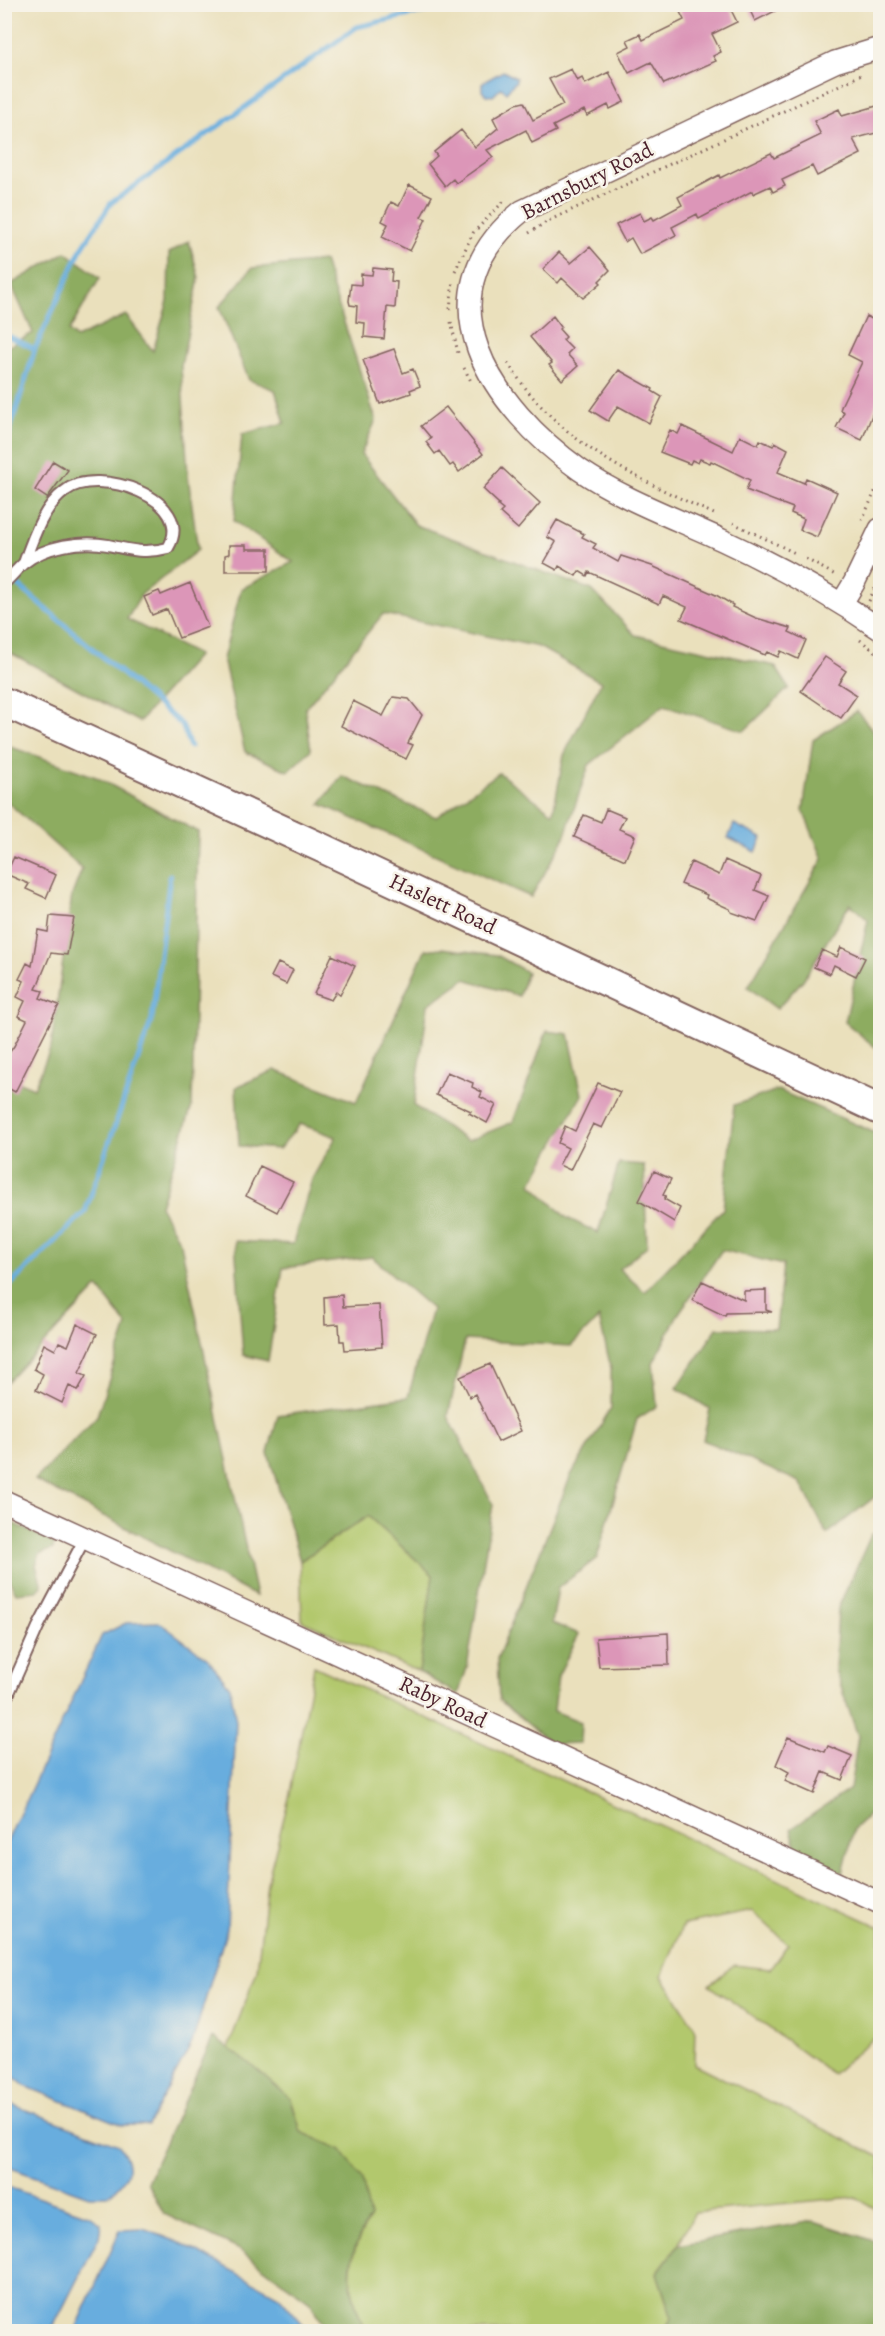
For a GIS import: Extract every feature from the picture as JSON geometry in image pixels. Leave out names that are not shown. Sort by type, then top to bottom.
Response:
[{"type":"main road","name":"Haslett Road","points":[[4,702],[322,848],[880,1110]]},
{"type":"street","name":"Barnsbury Road","points":[[880,48],[835,62],[537,202],[510,221],[489,245],[476,273],[469,313],[474,343],[488,371],[515,410],[561,455],[621,494],[869,605],[880,629]]},
{"type":"street","points":[[847,595],[880,529]]},
{"type":"street","name":"Raby Road","points":[[4,1501],[880,1903]]},
{"type":"lane","points":[[4,583],[24,562],[48,509],[64,491],[75,485],[91,481],[133,490],[153,498],[167,511],[175,523],[174,538],[168,548],[158,551],[132,552],[108,545],[84,543],[46,551],[24,562]]},
{"type":"lane","points":[[4,1704],[38,1627],[86,1538]]},
{"type":"path","points":[[525,237],[559,216],[836,85],[865,74]]},
{"type":"path","points":[[459,355],[450,317],[452,284],[457,266],[468,241],[484,219],[511,195]]},
{"type":"path","points":[[504,356],[517,378],[550,417],[593,453],[638,479],[766,538],[847,595],[869,605],[880,577]]},
{"type":"path","points":[[462,363],[476,389]]},
{"type":"path","points":[[858,639],[880,655]]},
{"type":"green space","points":[[189,241],[199,278],[181,366],[188,476],[198,550],[142,594],[127,619],[198,655],[139,722],[5,650],[4,349],[33,333],[11,284],[66,252],[100,278],[69,331],[76,338],[126,315],[153,351],[168,301],[169,253]]},
{"type":"green space","points":[[324,261],[376,420],[361,454],[416,525],[592,590],[635,635],[775,666],[789,688],[744,731],[664,705],[589,765],[563,841],[531,897],[320,804],[342,776],[436,817],[499,773],[553,813],[564,755],[601,682],[539,647],[383,614],[305,709],[311,750],[288,771],[245,752],[223,659],[241,589],[293,562],[234,521],[242,434],[285,423],[275,390],[249,380],[219,307],[252,268]]},
{"type":"green space","points":[[857,711],[880,739],[880,1051],[845,1022],[868,920],[850,904],[803,980],[777,1009],[748,987],[823,859],[803,811],[813,740]]},
{"type":"green space","points":[[5,745],[96,777],[198,832],[192,1106],[160,1206],[181,1244],[256,1596],[35,1480],[97,1416],[127,1325],[98,1287],[5,1384],[5,1076],[34,1088],[51,1047],[72,895],[82,869],[5,800]]},
{"type":"green space","points":[[441,948],[497,955],[527,972],[519,996],[465,979],[428,1005],[414,1106],[467,1141],[513,1122],[547,1031],[569,1034],[582,1095],[531,1184],[567,1218],[598,1233],[619,1163],[644,1165],[647,1246],[619,1269],[645,1292],[723,1209],[734,1105],[778,1090],[880,1135],[880,1328],[875,1334],[880,1343],[880,1493],[827,1534],[800,1482],[703,1440],[710,1409],[677,1388],[717,1328],[776,1329],[783,1265],[722,1250],[677,1316],[653,1363],[657,1406],[637,1419],[597,1558],[558,1588],[552,1623],[579,1634],[558,1676],[554,1711],[581,1722],[580,1743],[552,1744],[499,1700],[497,1659],[571,1475],[611,1408],[611,1368],[599,1318],[571,1346],[465,1340],[448,1416],[493,1504],[467,1668],[458,1695],[419,1672],[433,1575],[368,1516],[300,1561],[268,1453],[278,1415],[408,1397],[432,1309],[372,1257],[283,1268],[268,1361],[243,1355],[235,1241],[293,1244],[312,1179],[336,1137],[300,1124],[279,1149],[239,1146],[236,1087],[275,1070],[356,1102],[425,950]]},
{"type":"green space","points":[[368,1516],[433,1575],[419,1672],[302,1621],[300,1561]]},
{"type":"green space","points":[[4,1519],[54,1543],[53,1549],[40,1554],[36,1565],[42,1586],[37,1591],[16,1593],[5,1572]]},
{"type":"green space","points":[[880,1530],[880,1804],[854,1829],[843,1873],[797,1850],[791,1829],[850,1789],[858,1736],[835,1670],[838,1608],[871,1535]]},
{"type":"green space","points":[[314,1666],[880,1927],[880,2032],[833,2074],[709,1985],[734,1965],[770,1969],[788,1944],[752,1911],[683,1925],[662,1976],[695,2028],[694,2064],[880,2157],[880,2211],[855,2197],[695,2212],[678,2245],[657,2273],[672,2318],[663,2331],[365,2331],[354,2299],[351,2273],[355,2247],[370,2217],[342,2150],[301,2132],[291,2099],[228,2048],[257,1971],[267,1883],[289,1798]]},
{"type":"green space","points":[[213,2037],[253,2066],[291,2099],[301,2132],[342,2150],[362,2179],[370,2217],[355,2247],[350,2273],[354,2299],[365,2331],[329,2331],[310,2302],[238,2249],[164,2214],[147,2182]]},
{"type":"green space","points":[[814,2221],[880,2243],[880,2331],[663,2331],[672,2318],[657,2273],[678,2245]]},
{"type":"water","points":[[503,71],[516,78],[516,81],[506,92],[501,88],[493,96],[486,95],[482,91],[482,83]]},
{"type":"water","points":[[734,824],[762,838],[756,852],[728,838]]},
{"type":"water","points":[[159,1622],[208,1659],[230,1687],[236,1721],[227,1929],[192,2043],[148,2125],[122,2125],[25,2086],[5,2070],[5,1846],[102,1635],[126,1623]]},
{"type":"water","points":[[5,2102],[119,2145],[128,2167],[121,2184],[108,2196],[89,2196],[5,2166]]},
{"type":"water","points":[[5,2186],[91,2216],[101,2224],[99,2237],[51,2331],[5,2331]]},
{"type":"water","points":[[144,2229],[183,2244],[279,2296],[309,2331],[75,2331],[120,2230]]},
{"type":"building","points":[[676,4],[728,4],[737,22],[712,34],[721,52],[713,56],[716,61],[664,84],[651,62],[629,73],[618,52],[630,46],[627,40],[640,34],[643,40],[684,20]]},
{"type":"building","points":[[747,4],[789,4],[755,21]]},
{"type":"building","points":[[571,69],[577,81],[582,78],[585,84],[609,72],[624,102],[610,109],[608,105],[587,116],[584,110],[553,126],[556,131],[532,143],[526,130],[487,150],[493,157],[456,183],[453,179],[445,186],[428,164],[437,156],[434,152],[461,130],[475,147],[498,128],[493,118],[516,104],[524,102],[533,120],[563,105],[549,79]]},
{"type":"building","points":[[880,105],[880,132],[853,139],[861,154],[817,176],[812,166],[782,180],[785,186],[773,192],[770,186],[753,194],[752,191],[699,219],[697,214],[672,227],[676,235],[640,254],[631,238],[625,242],[616,225],[640,213],[644,221],[652,217],[654,220],[682,205],[678,197],[719,175],[720,178],[771,153],[774,158],[821,135],[814,121],[839,109],[842,116]]},
{"type":"building","points":[[409,185],[432,196],[421,217],[426,219],[410,251],[382,237],[388,224],[382,221],[391,202],[399,206]]},
{"type":"building","points":[[590,247],[610,270],[599,281],[601,283],[583,298],[562,278],[558,283],[543,269],[559,252],[571,263]]},
{"type":"building","points":[[373,268],[392,270],[391,281],[397,282],[395,308],[387,307],[384,339],[364,337],[365,323],[356,322],[357,306],[350,305],[349,301],[351,284],[361,285],[361,274],[372,275]]},
{"type":"building","points":[[553,316],[566,337],[563,340],[572,349],[567,354],[578,366],[562,380],[549,365],[552,363],[530,337]]},
{"type":"building","points":[[866,316],[880,323],[880,395],[862,440],[836,428],[844,412],[840,410],[842,404],[862,362],[848,355]]},
{"type":"building","points":[[394,349],[403,373],[413,369],[420,386],[410,390],[411,393],[380,404],[363,360]]},
{"type":"building","points":[[619,370],[653,389],[652,391],[662,397],[649,423],[618,406],[608,421],[590,410]]},
{"type":"building","points":[[446,407],[483,454],[459,472],[453,464],[450,466],[439,451],[435,454],[426,442],[431,438],[421,426]]},
{"type":"building","points":[[682,426],[733,451],[740,436],[758,445],[760,440],[773,446],[775,442],[788,449],[778,472],[804,483],[806,478],[837,492],[817,537],[800,530],[804,519],[791,513],[793,508],[746,490],[750,480],[711,461],[710,463],[700,459],[698,463],[692,460],[690,464],[660,452],[670,430],[678,434]]},
{"type":"building","points":[[53,461],[68,470],[47,498],[35,490]]},
{"type":"building","points":[[502,468],[540,503],[518,529],[500,513],[503,510],[498,506],[499,504],[483,489]]},
{"type":"building","points":[[557,520],[584,534],[582,537],[596,544],[593,548],[618,562],[621,556],[652,566],[716,595],[733,605],[732,607],[756,618],[791,628],[789,632],[806,640],[798,659],[781,651],[778,657],[767,652],[765,655],[681,619],[687,607],[663,596],[659,604],[589,572],[587,576],[579,571],[576,576],[559,566],[557,570],[544,563],[556,542],[547,537]]},
{"type":"building","points":[[229,545],[246,545],[246,549],[269,549],[269,571],[225,571],[225,555],[229,554]]},
{"type":"building","points":[[190,583],[208,627],[179,638],[167,609],[152,615],[144,597],[159,591],[161,595]]},
{"type":"building","points":[[825,657],[846,671],[838,683],[857,695],[841,718],[801,691]]},
{"type":"building","points":[[393,697],[409,699],[422,715],[408,743],[413,745],[406,759],[341,726],[353,701],[383,716]]},
{"type":"building","points":[[606,809],[625,817],[619,829],[635,836],[625,860],[574,837],[584,815],[601,822]]},
{"type":"building","points":[[14,857],[56,875],[46,898],[26,889],[29,884],[6,874]]},
{"type":"building","points":[[725,860],[761,876],[755,890],[769,896],[757,921],[731,912],[730,909],[706,898],[707,895],[681,884],[691,862],[719,875]]},
{"type":"building","points":[[50,916],[74,918],[67,955],[51,953],[36,989],[43,991],[40,998],[59,1005],[15,1092],[4,1086],[4,1051],[9,1053],[27,1020],[18,1016],[25,1001],[17,997],[24,981],[19,979],[27,963],[32,966],[38,930],[48,932]]},
{"type":"building","points":[[841,947],[865,958],[856,976],[834,965],[830,974],[814,967],[822,950],[837,957]]},
{"type":"building","points":[[332,955],[355,966],[340,995],[336,992],[331,1000],[314,994]]},
{"type":"building","points":[[278,963],[293,970],[286,984],[271,977]]},
{"type":"building","points":[[447,1072],[473,1083],[472,1087],[482,1092],[480,1097],[496,1105],[487,1123],[469,1113],[471,1111],[436,1095]]},
{"type":"building","points":[[598,1083],[620,1092],[602,1128],[593,1124],[570,1170],[559,1165],[568,1148],[558,1143],[565,1126],[575,1131]]},
{"type":"building","points":[[260,1166],[293,1182],[277,1212],[246,1196]]},
{"type":"building","points":[[654,1171],[671,1179],[663,1195],[666,1196],[664,1199],[680,1208],[674,1222],[639,1201]]},
{"type":"building","points":[[702,1281],[744,1300],[744,1291],[766,1290],[766,1310],[772,1312],[726,1313],[725,1316],[692,1300]]},
{"type":"building","points":[[342,1295],[343,1307],[379,1305],[382,1347],[345,1350],[344,1341],[340,1341],[339,1324],[325,1325],[324,1297]]},
{"type":"building","points":[[77,1324],[97,1334],[79,1373],[86,1376],[78,1390],[69,1386],[62,1403],[36,1390],[43,1374],[34,1369],[44,1344],[55,1350],[59,1342],[68,1346]]},
{"type":"building","points":[[490,1364],[521,1431],[498,1442],[475,1394],[470,1397],[460,1377]]},
{"type":"building","points":[[668,1633],[669,1665],[599,1667],[596,1638]]},
{"type":"building","points":[[788,1737],[825,1752],[828,1746],[852,1756],[842,1780],[823,1772],[814,1794],[785,1781],[789,1772],[776,1765]]},
{"type":"waterway","points":[[4,449],[35,349],[80,251],[111,203],[357,27],[444,7],[518,4]]},
{"type":"waterway","points":[[4,334],[35,349]]},
{"type":"waterway","points":[[18,585],[182,725],[190,747]]},
{"type":"waterway","points":[[4,1291],[85,1212],[152,1019],[170,875]]}]
